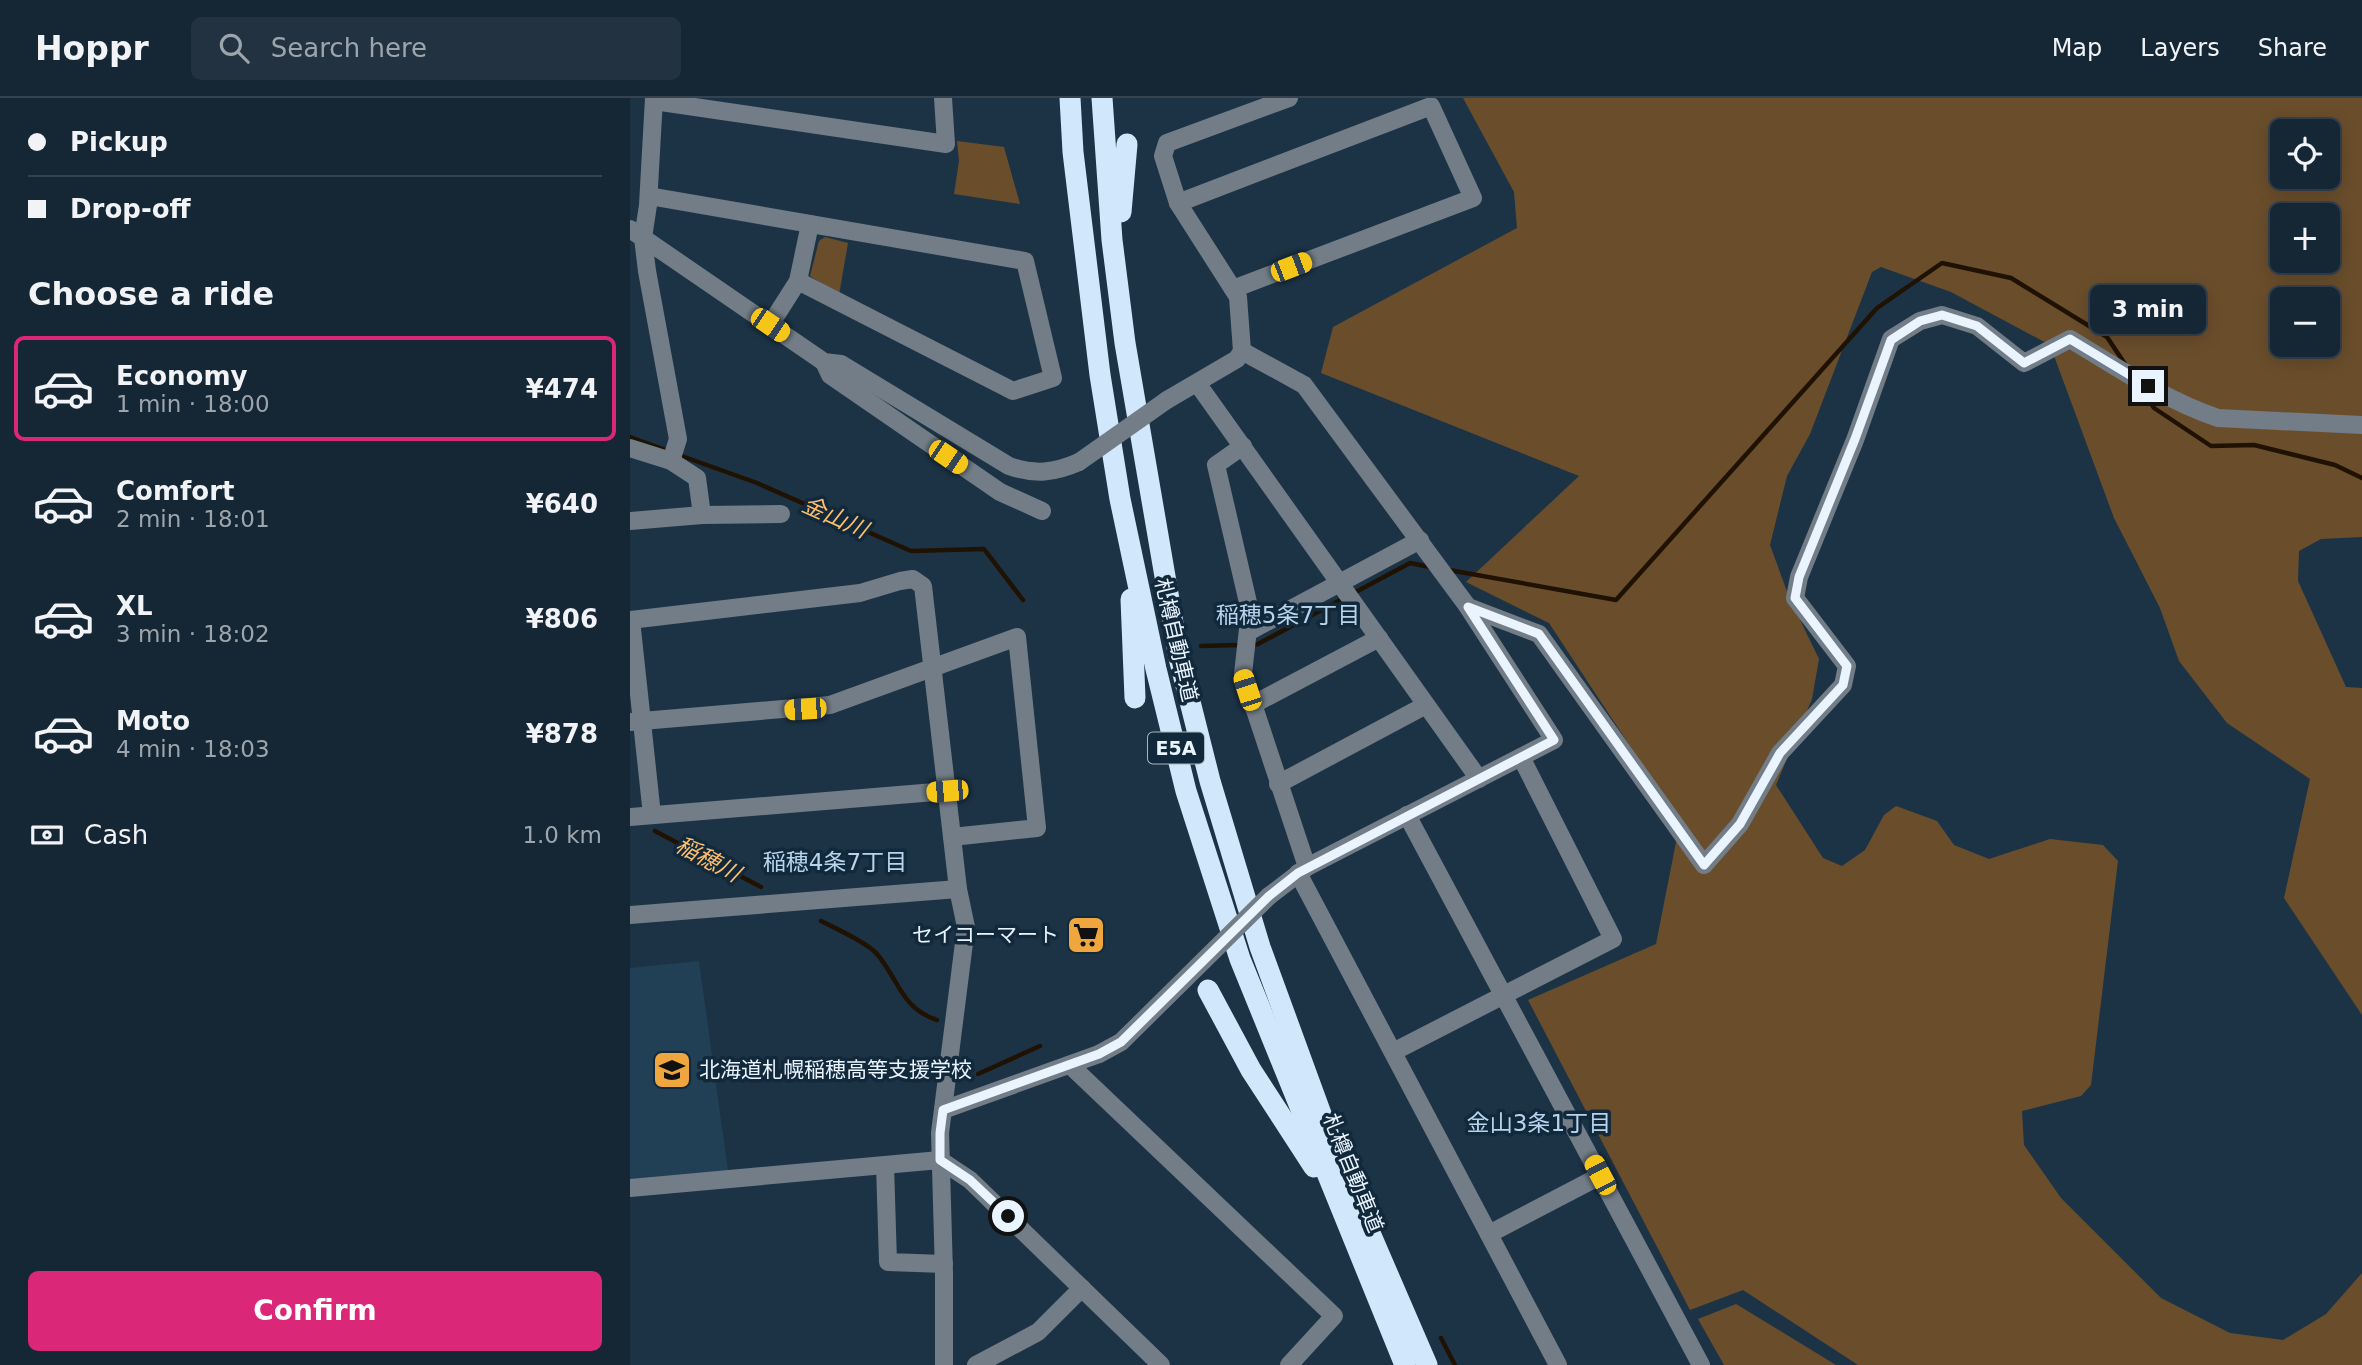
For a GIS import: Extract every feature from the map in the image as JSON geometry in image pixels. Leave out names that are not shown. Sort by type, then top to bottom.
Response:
[{"type":"highway","name":"札樽自動車道","points":[[1070,98],[1073,152],[1100,375],[1129,545],[1186,791],[1240,959],[1405,1365]]},
{"type":"highway","name":"札樽自動車道","points":[[1102,98],[1116,276],[1125,343],[1179,658],[1210,781],[1260,947],[1335,1152],[1427,1365]]},
{"type":"highway","points":[[1116,276],[1127,144]]},
{"type":"highway","points":[[1129,545],[1135,698]]},
{"type":"highway","points":[[1208,990],[1251,1070],[1341,1210]]},
{"type":"street","points":[[671,461],[678,439],[647,271],[636,233],[649,196],[654,100],[946,144],[943,98]]},
{"type":"street","points":[[636,233],[824,362],[841,364],[1009,466],[1040,473],[1055,472],[1079,462],[1167,400],[1237,359],[1242,351],[1238,297],[1178,203],[1163,156],[1167,144],[1289,98]]},
{"type":"street","points":[[1178,203],[1431,106],[1473,198],[1233,289]]},
{"type":"street","points":[[649,196],[1025,261],[1053,378],[1013,391],[798,281]]},
{"type":"street","points":[[770,325],[798,281],[810,224]]},
{"type":"street","points":[[1468,607],[1539,634],[1704,865],[1740,824],[1780,753],[1843,685],[1847,666],[1795,598],[1799,577],[1855,439],[1891,340],[1920,321],[1942,315],[1977,326],[2024,363],[2070,339],[2148,386],[2218,418],[2362,425]]},
{"type":"street","points":[[943,1110],[1099,1054],[1121,1042],[1269,896],[1303,870],[1554,740],[1468,607],[1304,385],[1242,351]]},
{"type":"street","points":[[824,362],[830,375],[937,450],[1000,492],[1042,511]]},
{"type":"street","points":[[1197,383],[1479,779]]},
{"type":"street","points":[[1243,446],[1216,465],[1250,611],[1242,674],[1303,870],[1393,1052],[1558,1365]]},
{"type":"street","points":[[630,448],[671,461],[697,478],[702,515]]},
{"type":"street","points":[[630,521],[702,515],[781,514]]},
{"type":"street","points":[[1248,633],[1420,540]]},
{"type":"street","points":[[652,816],[636,722],[631,620],[860,593],[900,580],[913,579],[923,586],[958,889],[966,927],[940,1133],[944,1365]]},
{"type":"street","points":[[636,722],[830,705],[1017,638],[1037,828],[952,837]]},
{"type":"street","points":[[1252,705],[1379,638]]},
{"type":"street","points":[[1278,784],[1426,705]]},
{"type":"street","points":[[1393,1052],[1613,939],[1521,757]]},
{"type":"street","points":[[630,817],[947,791]]},
{"type":"street","points":[[1407,815],[1701,1365]]},
{"type":"street","points":[[630,915],[958,889]]},
{"type":"street","points":[[1070,1065],[1334,1316],[1289,1365]]},
{"type":"street","points":[[630,1188],[940,1160],[970,1180],[1157,1364]]},
{"type":"street","points":[[885,1165],[888,1262],[944,1264]]},
{"type":"street","points":[[1489,1234],[1600,1175]]},
{"type":"street","points":[[976,1365],[1038,1332],[1082,1288]]},
{"type":"shaded area","points":[[1463,98],[2362,98],[2362,537],[2321,539],[2299,551],[2298,581],[2346,687],[2362,688],[2362,1015],[2284,898],[2310,779],[2227,723],[2179,661],[2160,608],[2114,518],[2050,345],[1951,292],[1881,267],[1872,272],[1810,434],[1787,476],[1770,545],[1789,597],[1819,659],[1812,699],[1776,785],[1823,858],[1842,866],[1865,850],[1884,815],[1896,806],[1937,821],[1954,845],[1989,859],[2050,839],[2103,845],[2118,861],[2091,1085],[2081,1096],[2022,1111],[2024,1145],[2061,1198],[2161,1298],[2230,1333],[2283,1340],[2326,1314],[2362,1273],[2362,1365],[1858,1365],[1743,1290],[1690,1310],[1528,1000],[1656,944],[1680,822],[1549,623],[1466,582],[1579,476],[1321,373],[1333,327],[1517,228],[1514,192]]},
{"type":"shaded area","points":[[957,141],[1004,147],[1020,204],[954,194],[959,161]]},
{"type":"shaded area","points":[[825,237],[848,243],[839,295],[810,276],[819,241]]},
{"type":"shaded area","name":"北海道札幌稲穂高等支援学校","points":[[699,961],[728,1171],[630,1180],[630,968]]},
{"type":"shaded area","points":[[1736,1304],[1836,1365],[1724,1365],[1698,1319]]},
{"type":"waterway","points":[[1449,570],[1616,600],[1877,308],[1942,263],[2011,278],[2107,337],[2125,364]]},
{"type":"waterway","points":[[2141,389],[2154,408],[2211,446],[2254,445],[2335,465],[2362,478]]},
{"type":"waterway","name":"金山川","points":[[630,437],[671,452]]},
{"type":"waterway","name":"金山川","points":[[679,455],[757,483],[911,551],[984,549],[1023,600]]},
{"type":"waterway","points":[[1352,594],[1410,563],[1430,567]]},
{"type":"waterway","points":[[1249,645],[1258,644],[1344,598]]},
{"type":"waterway","name":"金山川","points":[[1201,646],[1240,645]]},
{"type":"waterway","name":"稲穂川","points":[[655,831],[761,887]]},
{"type":"waterway","name":"稲穂川","points":[[821,921],[873,950],[908,1001],[925,1015],[937,1020]]},
{"type":"waterway","name":"稲穂川","points":[[978,1074],[1040,1046]]},
{"type":"waterway","name":"稲穂川","points":[[1441,1338],[1455,1365]]},
{"type":"place","name":"セイコーマート","points":[[1086,935]]},
{"type":"place","name":"北海道札幌稲穂高等支援学校","points":[[672,1070]]},
{"type":"district","name":"稲穂5条7丁目","points":[[1288,615]]},
{"type":"district","name":"稲穂4条7丁目","points":[[835,862]]},
{"type":"district","name":"金山3条1丁目","points":[[1539,1123]]},
{"type":"route","points":[[1008,1216],[970,1180],[940,1160],[943,1110],[1099,1054],[1121,1042],[1269,896],[1298,873],[1554,740],[1468,607],[1539,634],[1704,865],[1740,824],[1780,753],[1843,685],[1847,666],[1795,598],[1799,577],[1855,439],[1891,340],[1920,321],[1942,315],[1977,326],[2024,363],[2070,339],[2148,386]]}]
